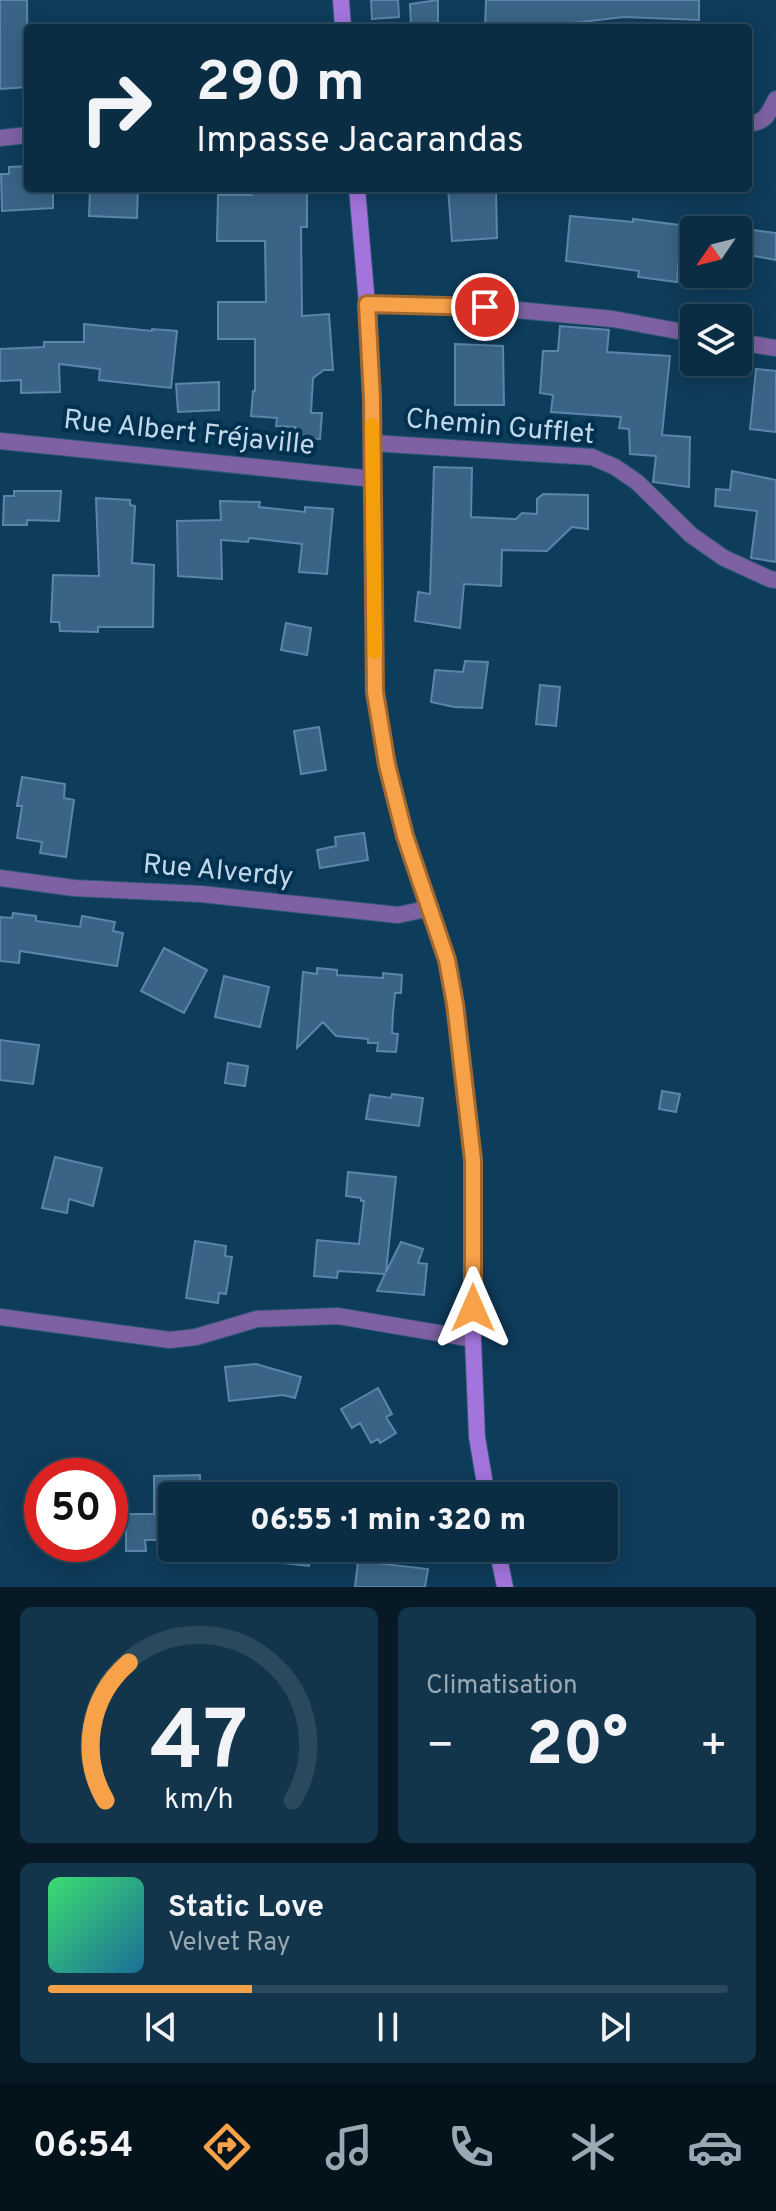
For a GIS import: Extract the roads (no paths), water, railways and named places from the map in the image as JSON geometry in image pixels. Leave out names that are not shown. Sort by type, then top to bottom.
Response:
[{"type":"main road","points":[[341,0],[343,24]]},
{"type":"main road","points":[[357,192],[367,304],[372,443],[375,692],[387,765],[405,836],[447,960],[455,1004],[473,1160],[473,1339],[477,1437],[485,1482]]},
{"type":"main road","points":[[500,1562],[505,1587]]},
{"type":"street","points":[[752,123],[758,123],[768,116],[776,99]]},
{"type":"street","points":[[0,138],[24,135]]},
{"type":"street","points":[[367,304],[485,307],[613,319],[680,331]]},
{"type":"street","points":[[752,344],[776,348]]},
{"type":"street","name":"Rue Albert Fréjaville","points":[[0,441],[373,479]]},
{"type":"street","name":"Chemin Gufflet","points":[[372,443],[592,457],[615,467],[637,482],[691,535],[724,558],[776,580]]},
{"type":"street","name":"Rue Alverdy","points":[[0,878],[74,888],[201,894],[398,915],[431,908]]},
{"type":"street","points":[[0,1317],[170,1340],[196,1337],[257,1319],[338,1316],[473,1339]]}]
